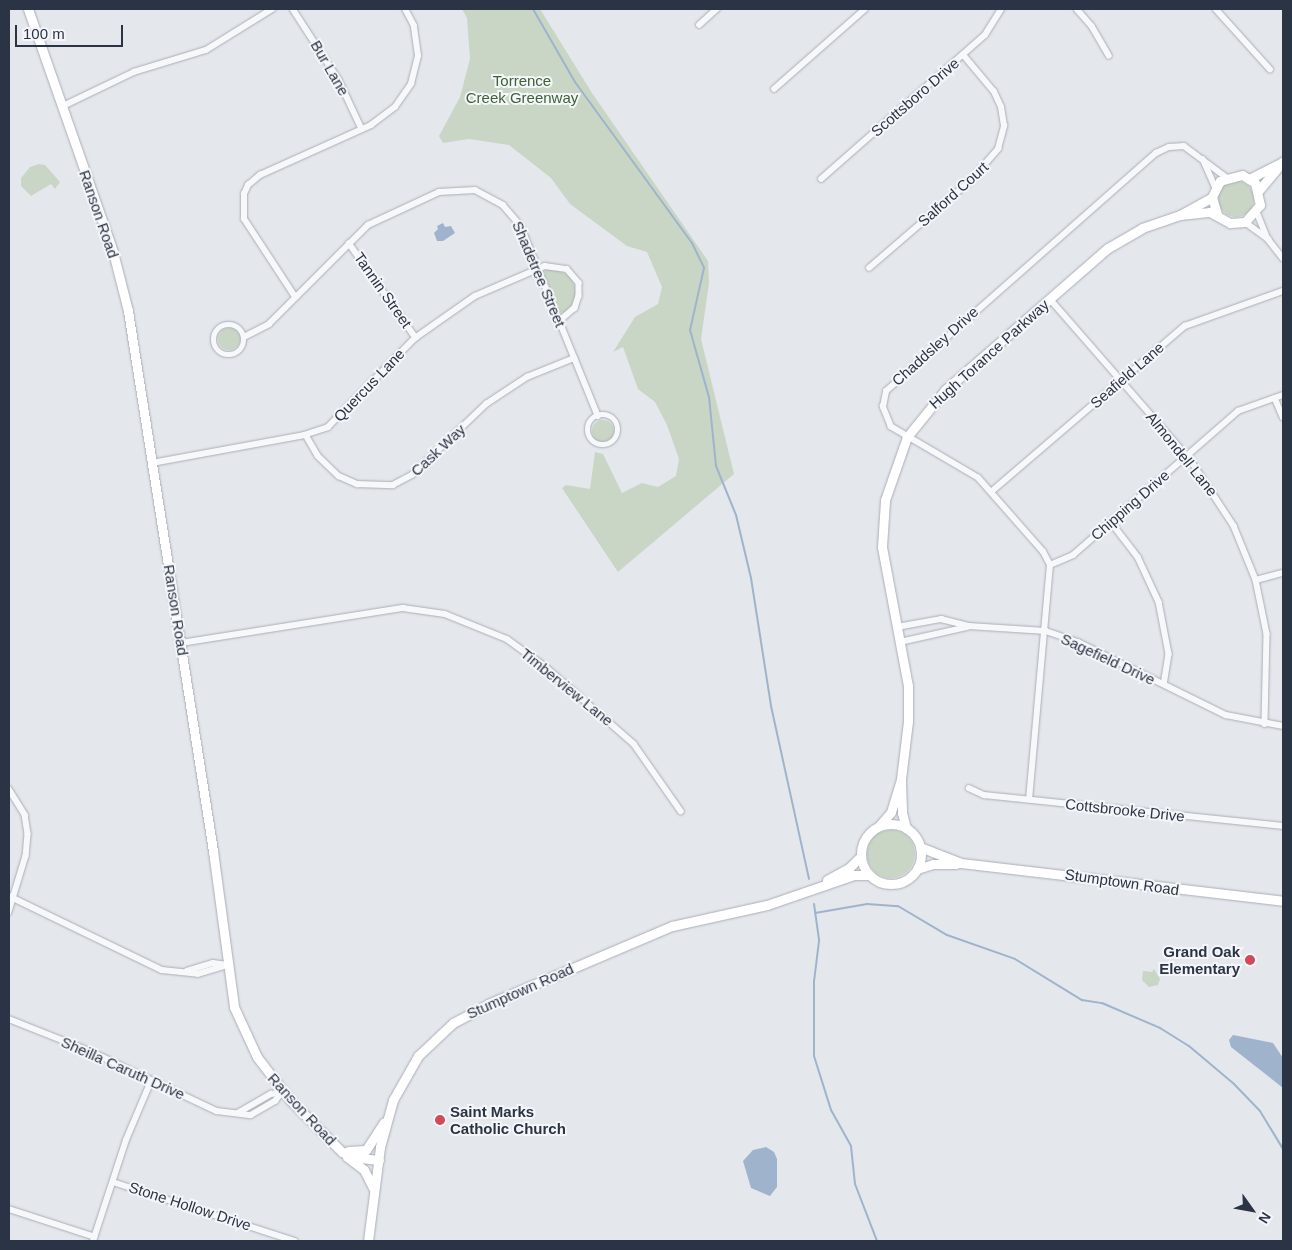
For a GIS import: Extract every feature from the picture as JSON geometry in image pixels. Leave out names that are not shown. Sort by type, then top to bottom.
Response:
[{"type":"street","name":"Ranson Road","points":[[28,9],[63,106],[123,288],[181,643],[234,1007],[242,1028],[257,1057],[282,1092],[338,1148],[353,1156],[379,1160]]},
{"type":"street","points":[[63,106],[134,72],[206,50],[272,9]]},
{"type":"street","name":"Bur Lane","points":[[293,9],[339,80],[362,129]]},
{"type":"street","points":[[295,298],[244,219],[244,194],[248,185],[260,175],[362,129],[390,112],[411,84],[418,56],[417,40],[405,9]]},
{"type":"street","points":[[699,24],[717,9]]},
{"type":"street","points":[[774,89],[865,9]]},
{"type":"street","name":"Scottsboro Drive","points":[[821,179],[993,28],[1001,9]]},
{"type":"street","points":[[1077,9],[1092,26],[1109,56]]},
{"type":"street","points":[[1216,9],[1270,69]]},
{"type":"street","name":"Salford Court","points":[[869,268],[970,181],[998,150],[1004,126],[1001,106],[994,92],[963,55]]},
{"type":"street","name":"Chaddsley Drive","points":[[1050,566],[1043,552],[991,492],[972,474],[891,427],[885,418],[884,398],[892,383],[1156,153],[1180,145],[1203,159],[1226,177]]},
{"type":"street","points":[[1203,159],[1215,186]]},
{"type":"street","points":[[1217,214],[1212,197],[1215,186],[1226,177],[1234,175],[1250,178],[1282,162]]},
{"type":"street","points":[[1268,239],[1257,212],[1259,190],[1282,162]]},
{"type":"street","points":[[1250,178],[1259,190]]},
{"type":"street","name":"Shadetree Street","points":[[244,337],[238,327],[229,325],[220,328],[214,341],[223,353],[233,354],[241,349],[244,337],[269,324],[368,225],[417,200],[452,189],[475,190],[499,202],[516,219],[598,416]]},
{"type":"street","name":"Hugh Torance Parkway","points":[[906,828],[902,812],[901,779],[908,701],[900,642],[884,574],[882,524],[891,476],[907,438],[945,390],[1124,237],[1180,215],[1212,197]]},
{"type":"street","points":[[1257,212],[1245,222],[1268,239],[1283,258]]},
{"type":"street","name":"Hugh Torance Parkway","points":[[1180,215],[1217,214],[1230,223],[1245,222]]},
{"type":"street","name":"Tannin Street","points":[[349,243],[416,338]]},
{"type":"street","name":"Quercus Lane","points":[[152,463],[306,435],[328,427],[416,338],[475,296],[538,269],[560,266],[572,273],[579,283],[579,296],[575,308],[560,321]]},
{"type":"street","name":"Seafield Lane","points":[[991,492],[1185,326],[1283,290]]},
{"type":"street","name":"Almondell Lane","points":[[1050,299],[1120,381],[1187,455],[1234,526],[1256,580],[1267,634],[1265,724]]},
{"type":"street","name":"Cask Way","points":[[306,435],[318,456],[339,476],[357,484],[393,485],[412,475],[486,404],[527,377],[574,358]]},
{"type":"street","name":"Chipping Drive","points":[[1050,566],[1067,560],[1238,411],[1283,395]]},
{"type":"street","points":[[1274,398],[1283,417]]},
{"type":"street","points":[[598,416],[612,418],[618,426],[617,437],[605,445],[592,441],[588,432],[590,423],[598,416]]},
{"type":"street","points":[[1111,522],[1138,557],[1159,602],[1169,654],[1164,684]]},
{"type":"street","points":[[1029,800],[1046,631],[1050,566]]},
{"type":"street","points":[[1256,580],[1283,573]]},
{"type":"street","name":"Timberview Lane","points":[[181,643],[404,608],[445,614],[507,639],[546,667],[634,744],[681,811]]},
{"type":"street","name":"Sagefield Drive","points":[[897,627],[941,619],[969,626],[1046,631],[1078,642],[1226,715],[1283,726]]},
{"type":"street","points":[[900,642],[969,626]]},
{"type":"street","name":"Hugh Torance Parkway","points":[[879,826],[891,812],[901,779]]},
{"type":"street","name":"Cottsbrooke Drive","points":[[970,788],[984,795],[1283,826]]},
{"type":"street","points":[[9,789],[25,815],[28,834],[26,856],[11,897],[9,912]]},
{"type":"street","points":[[888,824],[906,828],[920,847],[917,869],[911,877],[894,884],[876,881],[869,875],[861,856],[868,835],[879,826],[888,824]]},
{"type":"street","name":"Stumptown Road","points":[[920,847],[961,863]]},
{"type":"street","name":"Stumptown Road","points":[[819,886],[850,867],[861,856]]},
{"type":"street","name":"Stumptown Road","points":[[917,869],[933,864],[961,863],[1283,901]]},
{"type":"street","name":"Stumptown Road","points":[[368,1241],[379,1160],[388,1117],[398,1088],[418,1056],[443,1030],[475,1010],[660,931],[767,905],[854,875],[869,875]]},
{"type":"street","points":[[11,897],[119,946],[152,966],[187,971],[214,972],[227,965]]},
{"type":"street","name":"Sheilla Caruth Drive","points":[[9,1019],[151,1080],[210,1108],[238,1113],[271,1094],[282,1092]]},
{"type":"street","points":[[9,1209],[94,1239],[151,1080]]},
{"type":"street","points":[[338,1148],[350,1152],[366,1150],[388,1117]]},
{"type":"street","points":[[338,1148],[369,1176],[374,1197]]},
{"type":"street","name":"Stone Hollow Drive","points":[[113,1182],[294,1241]]},
{"type":"green space","name":"Torrence Creek Greenway","points":[[462,9],[540,9],[592,93],[708,261],[709,283],[701,339],[734,474],[618,572],[562,488],[566,485],[590,489],[595,452],[603,454],[622,493],[642,483],[658,487],[676,476],[679,459],[667,425],[655,402],[638,389],[623,347],[613,352],[635,317],[658,304],[662,287],[647,252],[627,246],[570,204],[551,178],[509,145],[469,139],[443,143],[439,136],[460,97],[470,59],[467,18]]},
{"type":"green space","points":[[39,164],[45,165],[60,182],[55,189],[51,184],[31,196],[21,186],[21,178],[30,167]]},
{"type":"green space","points":[[1236,181],[1243,182],[1249,186],[1253,192],[1253,206],[1249,212],[1243,216],[1236,217],[1229,216],[1223,212],[1219,206],[1218,199],[1219,192],[1223,186],[1229,182]]},
{"type":"green space","points":[[556,269],[570,276],[576,289],[575,301],[565,313],[559,312],[544,273],[545,270]]},
{"type":"green space","points":[[229,328],[237,331],[240,339],[237,347],[229,350],[221,347],[218,339],[221,331]]},
{"type":"green space","points":[[603,420],[611,423],[614,431],[611,439],[603,442],[595,439],[592,431],[595,423]]},
{"type":"green space","points":[[891,830],[900,832],[908,837],[913,845],[915,854],[913,863],[908,871],[900,876],[891,878],[882,876],[874,871],[869,863],[867,854],[869,845],[874,837],[882,832]]},
{"type":"green space","points":[[1154,969],[1160,979],[1158,985],[1149,987],[1142,980],[1143,971],[1152,972]]},
{"type":"water","points":[[443,223],[445,227],[451,226],[455,233],[443,241],[437,241],[434,233],[438,229],[437,226]]},
{"type":"water","points":[[1233,1035],[1273,1043],[1283,1058],[1283,1088],[1231,1047],[1229,1040]]},
{"type":"water","points":[[766,1147],[774,1152],[777,1159],[777,1187],[770,1196],[751,1188],[743,1161],[753,1150]]},
{"type":"waterway","points":[[533,9],[575,82],[692,243],[704,268],[690,330],[709,397],[716,466],[736,515],[751,578],[771,706],[809,879]]},
{"type":"waterway","points":[[814,904],[819,941],[814,980],[814,1056],[831,1110],[851,1146],[855,1184],[877,1241]]},
{"type":"waterway","points":[[815,913],[867,904],[898,906],[947,935],[1015,959],[1082,1000],[1102,1003],[1160,1028],[1189,1046],[1233,1083],[1260,1111],[1283,1149]]},
{"type":"place","name":"Grand Oak Elementary","points":[[1250,960]]},
{"type":"place","name":"Saint Marks Catholic Church","points":[[440,1120]]}]
